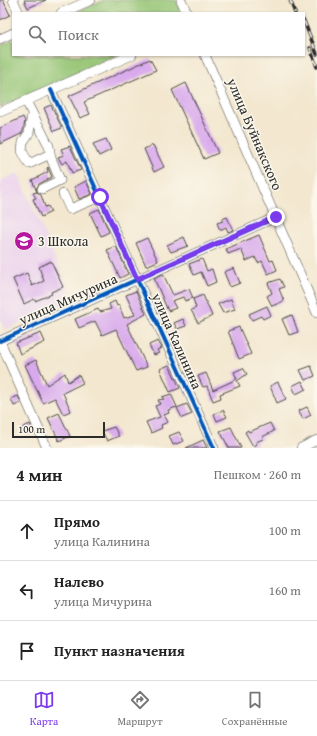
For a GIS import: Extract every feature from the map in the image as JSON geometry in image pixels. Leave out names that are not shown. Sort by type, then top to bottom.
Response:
[{"type":"street","points":[[13,0],[19,12]]},
{"type":"street","points":[[63,12],[91,0]]},
{"type":"street","points":[[181,0],[187,12]]},
{"type":"street","points":[[0,39],[12,34]]},
{"type":"street","points":[[0,112],[130,56]]},
{"type":"street","name":"улица Буйнакского","points":[[205,56],[317,312]]},
{"type":"street","name":"улица Калинина","points":[[51,90],[214,448]]},
{"type":"street","points":[[26,101],[49,146],[50,154],[60,180],[42,190]]},
{"type":"street","points":[[32,114],[29,133],[23,142],[22,151],[29,164],[50,154]]},
{"type":"street","points":[[64,194],[70,209],[100,197]]},
{"type":"street","name":"улица Мичурина","points":[[0,341],[276,217]]},
{"type":"street","points":[[0,341],[47,448]]},
{"type":"street","points":[[301,448],[317,440]]},
{"type":"shaded area","name":"3 Школа","points":[[18,173],[73,300],[5,330],[0,319],[0,181]]},
{"type":"green space","points":[[104,0],[176,0],[182,12],[77,12]]},
{"type":"green space","points":[[12,40],[12,56],[115,56],[0,107],[0,46]]},
{"type":"building","points":[[0,0],[3,0],[10,15],[0,20]]},
{"type":"building","points":[[24,0],[46,0],[28,8]]},
{"type":"building","points":[[150,59],[156,70],[84,102],[90,114],[80,118],[69,96]]},
{"type":"building","points":[[186,83],[218,153],[204,159],[172,90]]},
{"type":"building","points":[[51,105],[62,128],[54,131],[44,108]]},
{"type":"building","points":[[23,117],[25,121],[21,134],[0,144],[0,128]]},
{"type":"building","points":[[106,139],[111,150],[99,156],[93,144]]},
{"type":"building","points":[[153,145],[164,167],[154,172],[144,149]]},
{"type":"building","points":[[70,146],[81,170],[72,173],[67,161],[62,164],[58,157],[64,155],[61,149]]},
{"type":"building","points":[[48,167],[52,177],[39,184],[36,189],[37,192],[32,180],[48,172]]},
{"type":"building","points":[[86,181],[92,194],[79,199],[74,187]]},
{"type":"building","points":[[37,192],[41,195],[45,207],[48,206],[51,212],[41,217],[33,199],[36,198],[33,193]]},
{"type":"building","points":[[99,209],[109,232],[101,236],[90,213]]},
{"type":"building","points":[[227,217],[233,230],[228,232],[226,227],[220,230],[217,223],[223,221],[222,219]]},
{"type":"building","points":[[259,235],[270,261],[273,260],[277,270],[268,274],[262,261],[258,263],[255,257],[246,261],[241,249],[228,254],[226,249]]},
{"type":"building","points":[[184,237],[188,246],[171,252],[167,245]]},
{"type":"building","points":[[147,238],[158,261],[146,266],[136,243]]},
{"type":"building","points":[[116,246],[128,274],[120,278],[107,250]]},
{"type":"building","points":[[202,259],[207,271],[212,269],[216,282],[207,286],[201,272],[194,275],[189,264]]},
{"type":"building","points":[[51,261],[63,287],[51,292],[52,294],[35,301],[34,299],[24,304],[13,279],[27,273],[32,286],[44,281],[39,267]]},
{"type":"building","points":[[234,268],[240,283],[230,287],[224,272]]},
{"type":"building","points":[[163,274],[173,295],[189,289],[193,298],[185,301],[183,297],[172,301],[176,308],[168,311],[154,278]]},
{"type":"building","points":[[280,279],[284,287],[279,289],[284,301],[272,306],[267,296],[272,293],[268,283]]},
{"type":"building","points":[[136,291],[146,314],[127,324],[147,367],[136,371],[116,329],[102,335],[95,321],[79,328],[75,319],[98,309],[100,312],[111,309],[109,304],[115,301],[117,306],[119,305],[124,318],[135,315],[126,295]]},
{"type":"building","points":[[203,295],[212,316],[198,323],[191,310],[196,308],[193,299]]},
{"type":"building","points":[[231,299],[235,309],[223,313],[218,304]]},
{"type":"building","points":[[267,306],[271,315],[263,319],[261,316],[252,320],[249,314]]},
{"type":"building","points":[[292,315],[298,332],[289,335],[282,319]]},
{"type":"building","points":[[183,319],[186,326],[177,329],[174,323]]},
{"type":"building","points":[[239,327],[251,354],[239,359],[228,331]]},
{"type":"building","points":[[41,333],[45,342],[20,354],[16,343]]},
{"type":"building","points":[[158,341],[162,348],[157,350],[159,353],[154,355],[149,345]]},
{"type":"building","points":[[36,360],[47,385],[65,373],[68,382],[79,375],[83,383],[63,393],[71,411],[63,414],[55,398],[43,403],[25,365]]},
{"type":"building","points":[[169,365],[180,388],[170,392],[160,369]]},
{"type":"building","points":[[311,366],[315,376],[305,380],[300,370]]},
{"type":"building","points":[[243,368],[247,374],[237,381],[240,386],[220,394],[221,398],[213,401],[207,386],[203,387],[198,376],[206,373],[213,390],[237,379],[234,372]]},
{"type":"building","points":[[302,381],[306,389],[296,394],[292,386]]},
{"type":"building","points":[[278,382],[286,399],[277,403],[270,386]]},
{"type":"building","points":[[171,394],[177,407],[168,410],[169,413],[164,415],[168,422],[161,425],[162,428],[151,433],[146,422],[160,417],[155,406],[160,404],[158,400],[164,399],[162,397]]},
{"type":"building","points":[[18,396],[21,403],[14,406],[11,399]]},
{"type":"building","points":[[187,404],[192,414],[182,418],[177,408]]},
{"type":"building","points":[[307,407],[311,415],[303,419],[298,411]]},
{"type":"building","points":[[223,410],[227,417],[217,421],[214,414]]},
{"type":"building","points":[[59,413],[70,436],[59,441],[48,418]]},
{"type":"building","points":[[270,423],[274,431],[262,437],[263,439],[256,442],[257,444],[253,446],[245,432],[248,430],[249,432]]},
{"type":"building","points":[[30,424],[33,431],[26,434],[22,428]]},
{"type":"building","points":[[114,427],[119,436],[107,441],[102,431]]},
{"type":"building","points":[[231,427],[241,448],[229,448],[220,431]]},
{"type":"building","points":[[179,432],[184,441],[173,445],[169,436]]},
{"type":"building","points":[[203,440],[207,448],[186,448]]},
{"type":"railway","points":[[290,0],[295,12]]},
{"type":"railway","points":[[305,24],[317,54]]},
{"type":"railway","points":[[310,48],[317,67]]},
{"type":"cycle path","points":[[51,90],[214,448]]},
{"type":"cycle path","points":[[0,341],[276,217]]},
{"type":"place","name":"3 Школа","points":[[24,241]]},
{"type":"route","points":[[100,197],[137,279],[276,217]]}]
